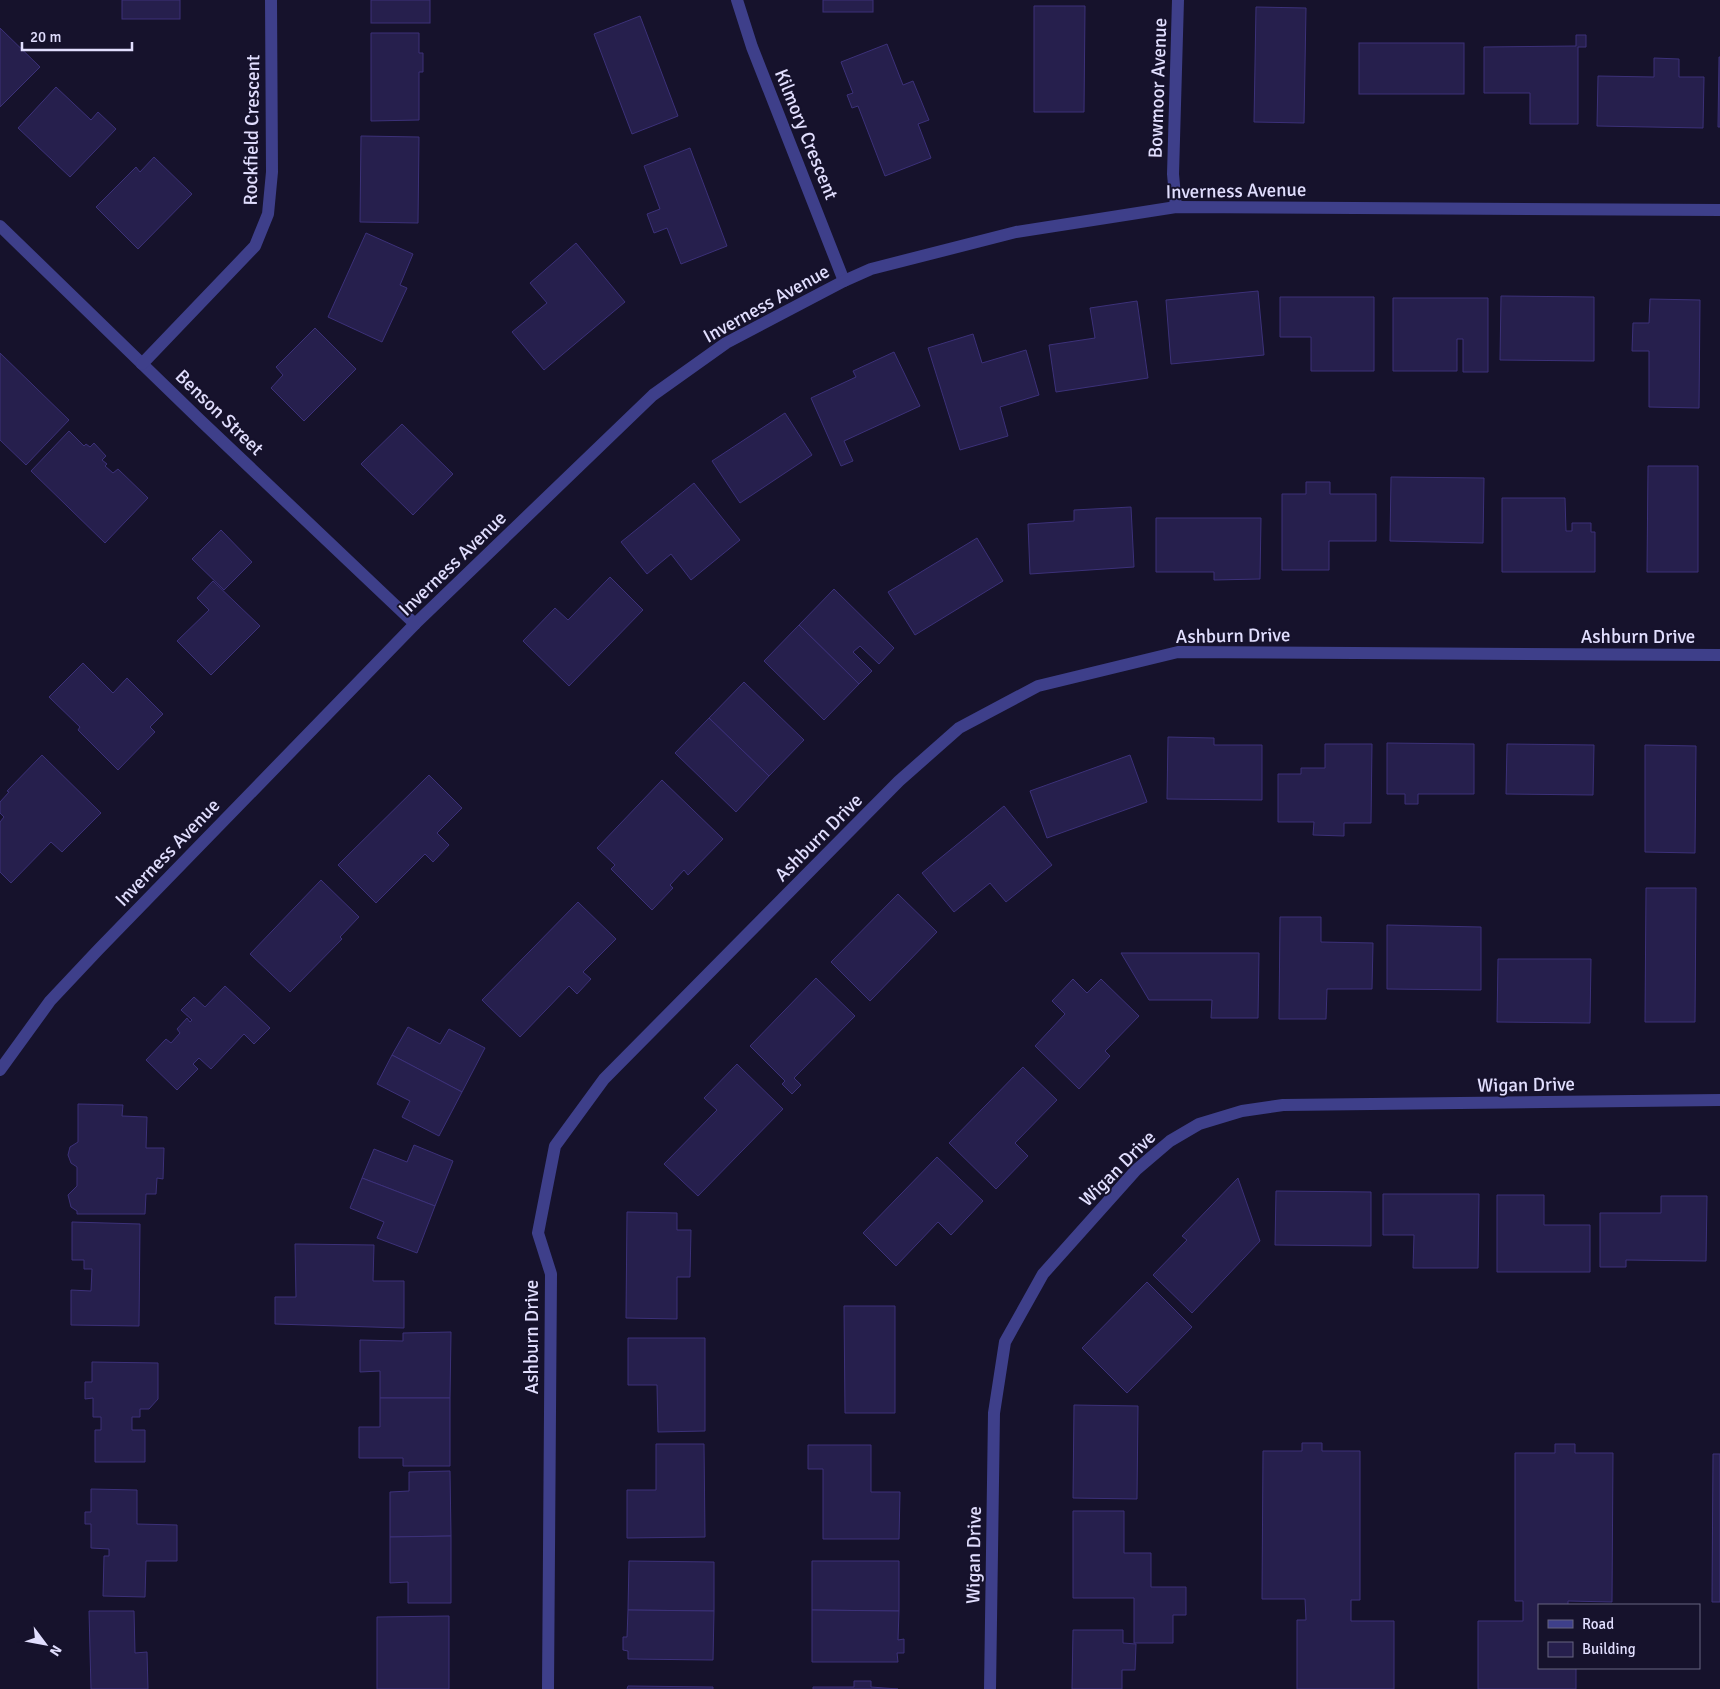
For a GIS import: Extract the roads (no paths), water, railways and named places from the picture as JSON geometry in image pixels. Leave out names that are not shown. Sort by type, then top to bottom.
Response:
[{"type":"street","name":"Rockfield Crescent","points":[[142,364],[255,246],[268,214],[272,172],[271,0]]},
{"type":"street","name":"Kilmory Crescent","points":[[737,0],[752,47],[844,281]]},
{"type":"street","name":"Bowmoor Avenue","points":[[1176,207],[1173,174],[1178,0]]},
{"type":"street","name":"Inverness Avenue","points":[[0,1070],[50,1001],[415,624],[653,395],[726,343],[844,281],[871,269],[1016,232],[1176,207],[1720,210]]},
{"type":"street","name":"Benson Street","points":[[0,226],[415,624]]},
{"type":"street","name":"Ashburn Drive","points":[[548,1689],[551,1274],[538,1233],[554,1146],[604,1079],[899,781],[959,728],[1038,686],[1178,652],[1720,655]]},
{"type":"street","name":"Wigan Drive","points":[[990,1689],[994,1413],[1005,1342],[1043,1274],[1136,1170],[1170,1141],[1198,1124],[1242,1111],[1282,1105],[1720,1100]]}]
